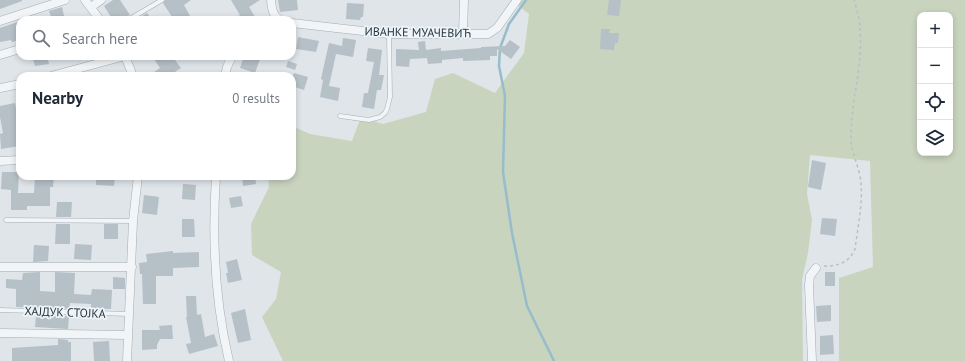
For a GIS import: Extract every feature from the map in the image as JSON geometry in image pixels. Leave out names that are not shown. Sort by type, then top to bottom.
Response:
[{"type":"street","points":[[0,21],[65,0]]},
{"type":"street","points":[[85,0],[97,16]]},
{"type":"street","points":[[90,7],[101,0]]},
{"type":"street","points":[[271,0],[272,10],[275,16]]},
{"type":"street","points":[[463,33],[464,0]]},
{"type":"street","name":"ИВАНКЕ МУАЧЕВИЋ","points":[[296,23],[389,34],[483,34],[492,32],[501,23],[517,0]]},
{"type":"street","points":[[0,55],[16,50]]},
{"type":"street","points":[[66,72],[110,60]]},
{"type":"street","points":[[126,60],[131,72]]},
{"type":"street","points":[[226,72],[230,60]]},
{"type":"street","points":[[0,88],[16,85]]},
{"type":"street","points":[[0,162],[16,160]]},
{"type":"street","points":[[127,361],[133,221],[138,180]]},
{"type":"street","points":[[216,180],[215,211],[217,278],[224,342],[229,361]]},
{"type":"street","points":[[0,267],[132,268]]},
{"type":"street","points":[[812,361],[809,285],[810,276],[816,268]]},
{"type":"street","points":[[0,333],[128,335]]},
{"type":"lane","points":[[135,16],[162,0]]},
{"type":"lane","points":[[340,116],[369,120],[385,114],[390,97],[389,34]]},
{"type":"lane","points":[[6,220],[133,221]]},
{"type":"lane","name":"ХАЈДУК СТОЈКА","points":[[0,310],[129,314]]},
{"type":"path","points":[[816,268],[841,264],[849,259],[855,249],[862,195],[860,175],[852,151],[851,137],[861,31],[859,16],[854,0]]},
{"type":"green space","points":[[511,0],[965,0],[965,361],[839,361],[839,278],[873,267],[870,161],[810,155],[807,194],[812,220],[808,253],[802,279],[803,361],[283,361],[262,317],[276,299],[281,272],[252,255],[251,224],[269,187],[268,180],[296,180],[296,128],[310,134],[352,141],[361,117],[383,124],[426,112],[435,79],[453,73],[495,93],[524,53],[529,14]]},
{"type":"building","points":[[0,0],[22,0],[22,1],[0,9]]},
{"type":"building","points":[[113,0],[120,0],[130,15],[110,16],[104,6]]},
{"type":"building","points":[[165,0],[191,0],[184,5],[190,16],[171,16],[163,3]]},
{"type":"building","points":[[231,0],[260,0],[249,7],[255,16],[239,16],[240,15]]},
{"type":"building","points":[[278,0],[297,0],[298,10],[280,12]]},
{"type":"building","points":[[609,0],[621,0],[619,16],[607,15]]},
{"type":"building","points":[[347,3],[364,4],[363,17],[361,17],[360,20],[346,19]]},
{"type":"building","points":[[62,7],[64,16],[51,16],[49,11]]},
{"type":"building","points":[[147,13],[149,16],[142,16]]},
{"type":"building","points":[[16,22],[16,41],[12,42],[11,40],[0,42],[0,28]]},
{"type":"building","points":[[601,29],[610,29],[609,33],[619,33],[618,43],[615,43],[614,50],[600,49]]},
{"type":"building","points":[[298,37],[319,41],[316,52],[296,49]]},
{"type":"building","points":[[343,38],[356,40],[353,57],[336,54],[329,86],[340,88],[338,101],[320,97],[323,80],[321,79],[329,43],[342,46]]},
{"type":"building","points":[[510,40],[520,47],[511,59],[497,49],[497,56],[490,56],[490,60],[463,61],[463,58],[442,60],[442,63],[428,64],[427,58],[410,59],[409,67],[396,66],[396,49],[419,50],[418,42],[425,41],[426,50],[441,48],[441,51],[505,46]]},
{"type":"building","points":[[368,48],[382,50],[379,75],[384,75],[381,90],[377,90],[374,109],[362,107],[364,93],[368,93],[374,62],[366,61]]},
{"type":"building","points":[[33,60],[48,60],[49,64],[35,66]]},
{"type":"building","points":[[155,60],[175,60],[181,68],[175,72],[154,72],[160,68]]},
{"type":"building","points":[[243,60],[260,60],[255,72],[240,68]]},
{"type":"building","points":[[288,61],[297,64],[295,70],[286,67]]},
{"type":"building","points":[[296,74],[308,77],[304,90],[296,87]]},
{"type":"building","points":[[15,103],[16,146],[1,149],[0,134],[3,133],[0,117],[0,106]]},
{"type":"building","points":[[812,160],[826,163],[821,190],[808,187]]},
{"type":"building","points":[[2,172],[16,172],[16,180],[19,180],[18,193],[34,193],[35,180],[54,180],[53,187],[50,187],[50,206],[27,206],[27,210],[11,210],[11,190],[1,189]]},
{"type":"building","points":[[96,180],[115,180],[114,186],[96,185]]},
{"type":"building","points":[[242,180],[256,180],[256,184],[243,186]]},
{"type":"building","points":[[183,184],[196,185],[195,200],[182,199]]},
{"type":"building","points":[[144,195],[159,197],[157,215],[142,213]]},
{"type":"building","points":[[241,196],[243,206],[231,208],[229,198]]},
{"type":"building","points":[[57,202],[72,202],[71,217],[56,217]]},
{"type":"building","points":[[822,218],[837,219],[835,236],[820,234]]},
{"type":"building","points":[[182,219],[194,219],[195,237],[182,237]]},
{"type":"building","points":[[56,224],[70,224],[70,244],[55,244]]},
{"type":"building","points":[[104,224],[118,224],[118,239],[104,239]]},
{"type":"building","points":[[75,244],[92,245],[91,260],[74,259]]},
{"type":"building","points":[[34,245],[49,246],[48,261],[33,262]]},
{"type":"building","points":[[173,251],[173,253],[199,252],[199,267],[173,268],[173,276],[156,276],[156,304],[143,304],[142,274],[140,274],[139,263],[147,262],[146,254]]},
{"type":"building","points":[[237,259],[242,280],[228,283],[226,262]]},
{"type":"building","points":[[40,272],[40,291],[55,292],[55,272],[75,273],[74,294],[91,295],[92,289],[112,290],[111,309],[91,308],[91,304],[70,303],[69,309],[16,307],[16,289],[6,288],[6,279],[22,280],[23,273]]},
{"type":"building","points":[[825,272],[835,272],[835,286],[825,286]]},
{"type":"building","points":[[113,277],[125,278],[125,289],[113,289]]},
{"type":"building","points":[[186,296],[196,296],[197,315],[201,314],[205,337],[214,334],[218,346],[189,354],[186,344],[191,343],[186,317]]},
{"type":"building","points":[[831,305],[831,321],[817,322],[816,306]]},
{"type":"building","points":[[245,309],[251,340],[238,343],[231,313]]},
{"type":"building","points":[[36,315],[69,316],[68,329],[35,327]]},
{"type":"building","points":[[172,325],[173,339],[160,339],[157,349],[142,350],[142,330],[160,330],[159,326]]},
{"type":"building","points":[[833,335],[834,354],[820,355],[820,336]]},
{"type":"building","points":[[58,339],[68,340],[68,342],[71,342],[71,361],[12,361],[12,348],[58,345]]},
{"type":"building","points":[[109,341],[110,361],[94,361],[93,342]]},
{"type":"waterway","points":[[526,0],[509,24],[500,48],[499,66],[505,96],[503,172],[512,233],[527,306],[554,361]]}]
